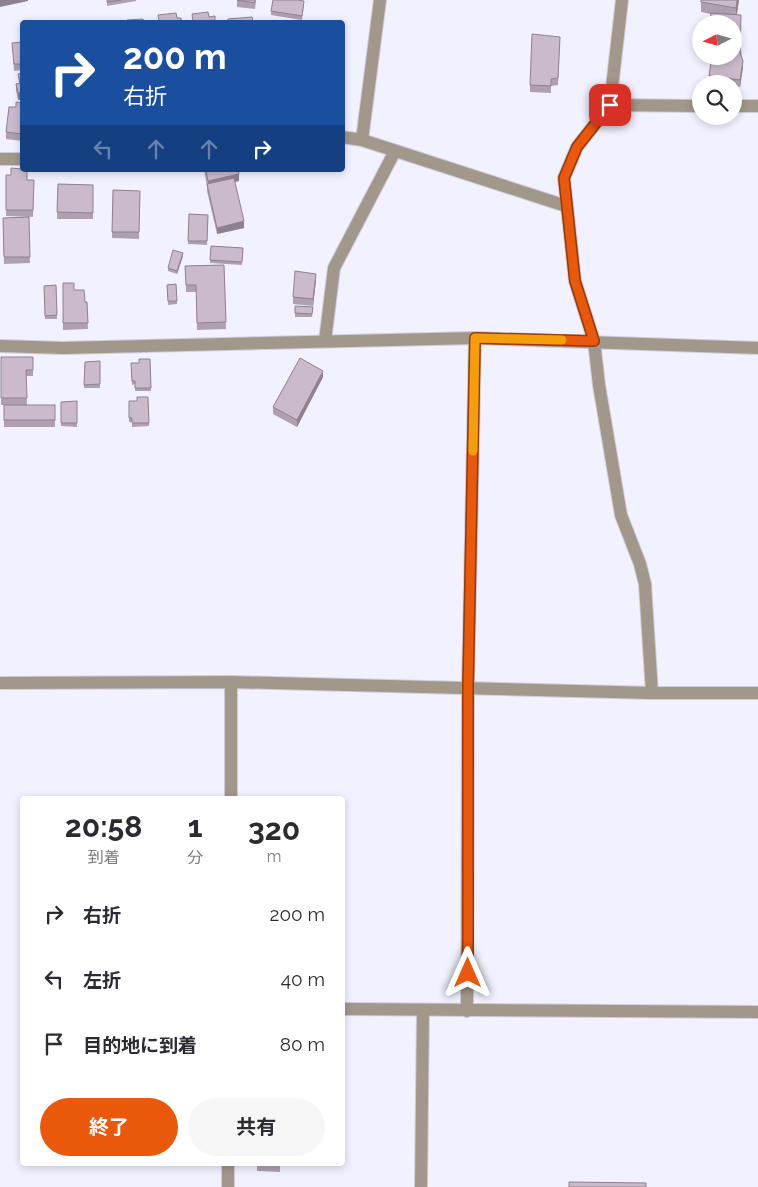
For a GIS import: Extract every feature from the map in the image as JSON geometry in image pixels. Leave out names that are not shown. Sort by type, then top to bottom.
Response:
[{"type":"street","points":[[362,140],[380,0]]},
{"type":"street","points":[[622,0],[610,105],[577,147],[564,178],[575,281],[594,341],[599,385],[621,515],[640,564],[645,584],[652,693]]},
{"type":"street","points":[[610,105],[692,106]]},
{"type":"street","points":[[742,106],[758,106]]},
{"type":"street","points":[[345,137],[362,140],[566,206]]},
{"type":"street","points":[[325,342],[334,268],[395,151]]},
{"type":"street","points":[[0,159],[20,159]]},
{"type":"street","points":[[467,1011],[468,688],[475,338]]},
{"type":"street","points":[[0,346],[63,348],[475,338],[758,348]]},
{"type":"street","points":[[231,682],[231,796]]},
{"type":"street","points":[[0,683],[231,682],[652,693],[758,693]]},
{"type":"street","points":[[345,1009],[758,1012]]},
{"type":"street","points":[[421,1187],[422,1010]]},
{"type":"street","points":[[228,1166],[228,1187]]},
{"type":"building","points":[[237,0],[255,0],[255,3]]},
{"type":"building","points":[[273,0],[304,1],[302,16],[271,11]]},
{"type":"building","points":[[701,0],[737,0],[736,8],[701,2]]},
{"type":"building","points":[[208,12],[209,17],[215,16],[215,20],[193,20],[192,14]]},
{"type":"building","points":[[176,13],[177,18],[181,18],[181,20],[159,20],[158,15]]},
{"type":"building","points":[[711,13],[741,15],[711,15]]},
{"type":"building","points":[[252,17],[253,20],[228,20]]},
{"type":"building","points":[[532,34],[560,37],[558,78],[551,79],[551,86],[530,85]]},
{"type":"building","points":[[20,42],[20,64],[14,64],[12,43]]},
{"type":"building","points":[[742,58],[743,61],[741,75],[709,75],[711,65],[742,65]]},
{"type":"building","points":[[20,83],[20,92],[18,93],[16,84]]},
{"type":"building","points":[[16,102],[20,103],[20,134],[6,132],[9,107],[16,107]]},
{"type":"building","points":[[11,168],[20,169],[20,172],[27,172],[27,180],[34,180],[33,210],[6,210],[6,175],[11,175]]},
{"type":"building","points":[[206,172],[238,172],[239,174],[208,181]]},
{"type":"building","points":[[234,178],[244,221],[217,228],[207,184]]},
{"type":"building","points":[[58,184],[93,185],[93,213],[57,212]]},
{"type":"building","points":[[113,190],[140,191],[139,232],[112,232]]},
{"type":"building","points":[[189,214],[208,215],[207,241],[188,241]]},
{"type":"building","points":[[29,217],[30,257],[4,257],[3,218]]},
{"type":"building","points":[[211,246],[243,248],[242,262],[210,260]]},
{"type":"building","points":[[173,250],[183,253],[177,271],[168,268]]},
{"type":"building","points":[[224,265],[226,322],[197,323],[196,285],[186,285],[185,266]]},
{"type":"building","points":[[295,271],[316,274],[313,299],[293,297]]},
{"type":"building","points":[[63,283],[74,283],[74,290],[84,290],[85,302],[87,302],[88,323],[63,323]]},
{"type":"building","points":[[176,284],[177,301],[168,301],[167,285]]},
{"type":"building","points":[[56,285],[57,315],[45,316],[44,286]]},
{"type":"building","points":[[295,306],[313,307],[312,314],[295,313]]},
{"type":"building","points":[[1,357],[33,357],[33,370],[26,370],[27,398],[1,398]]},
{"type":"building","points":[[300,358],[323,371],[297,420],[273,407]]},
{"type":"building","points":[[139,359],[150,359],[151,388],[135,388],[135,381],[132,381],[131,363],[139,363]]},
{"type":"building","points":[[100,361],[100,384],[84,385],[85,362]]},
{"type":"building","points":[[137,397],[148,397],[149,423],[132,423],[132,418],[129,418],[129,401],[137,401]]},
{"type":"building","points":[[77,401],[77,423],[61,423],[61,402]]},
{"type":"building","points":[[4,405],[55,405],[55,420],[4,420]]},
{"type":"building","points":[[569,1182],[646,1183],[646,1187],[569,1187]]},
{"type":"slow traffic","points":[[473,451],[475,338],[562,340]]},
{"type":"route","points":[[468,973],[468,688],[475,338],[594,341],[575,281],[564,178],[577,147],[610,105]]}]
